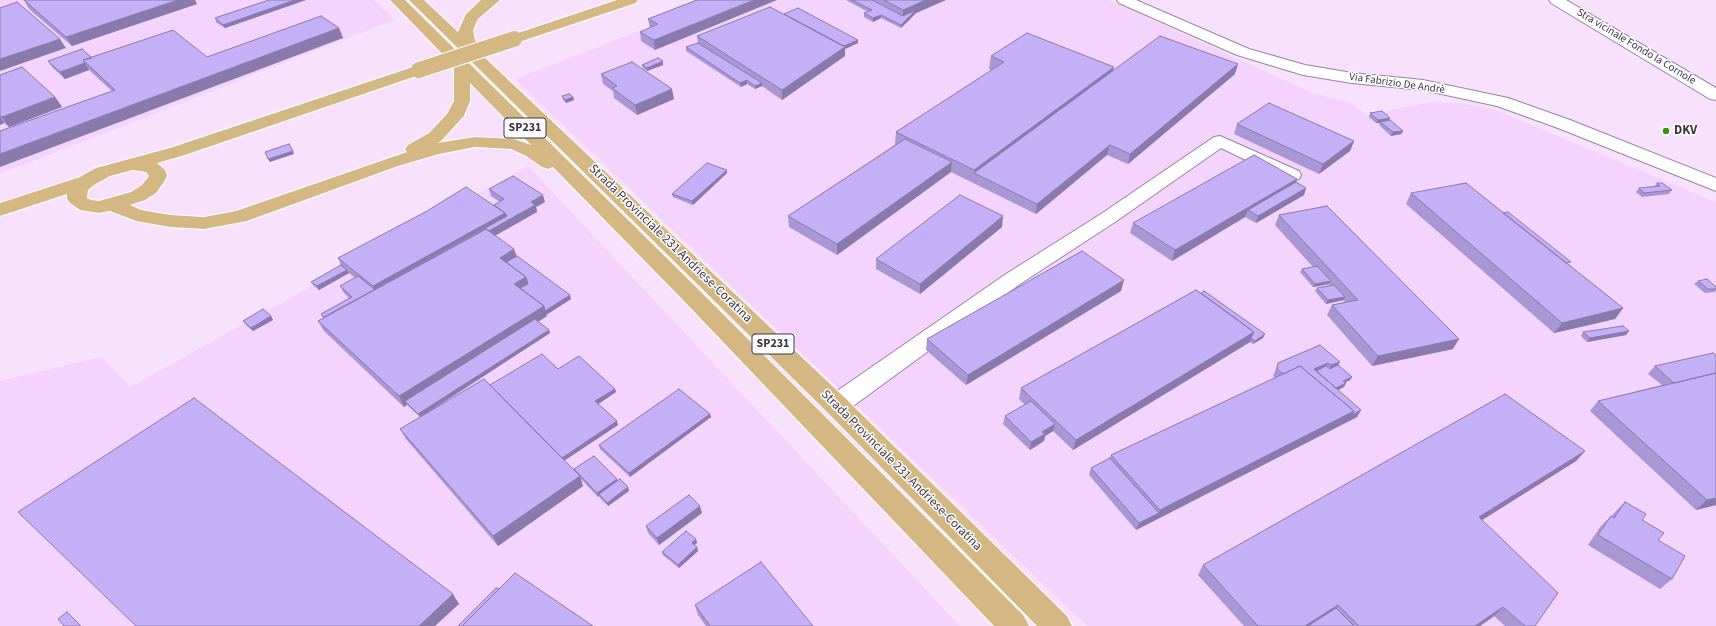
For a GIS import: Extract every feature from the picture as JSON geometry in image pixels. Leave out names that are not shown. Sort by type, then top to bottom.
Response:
[{"type":"main road","name":"Strada Provinciale 231 Andriese-Coratina","points":[[397,0],[587,191],[1014,626]]},
{"type":"main road","name":"Strada Provinciale 231 Andriese-Coratina","points":[[416,0],[836,405],[1057,626]]},
{"type":"main road","points":[[485,65],[467,40],[465,30],[471,17],[486,3],[493,0]]},
{"type":"main road","points":[[0,210],[87,181],[113,168],[132,164],[238,131],[631,0]]},
{"type":"main road","points":[[392,162],[434,137],[455,116],[462,101],[462,65]]},
{"type":"main road","points":[[0,214],[52,207],[99,206],[138,196],[153,182],[188,157],[238,131]]},
{"type":"main road","points":[[87,181],[77,193],[77,199],[81,203],[170,221],[204,223],[240,217],[392,162],[436,149],[475,142],[506,142],[532,152],[587,191]]},
{"type":"main road","points":[[132,164],[151,167],[156,170],[153,182],[152,203],[170,221]]},
{"type":"street","name":"Via Fabrizio De Andrè","points":[[1124,0],[1243,52],[1303,70],[1352,78],[1423,85],[1502,102],[1564,124],[1716,185]]},
{"type":"street","name":"Stra vicinale Fondo la Cornole","points":[[1556,0],[1716,95]]},
{"type":"street","points":[[836,405],[1014,279],[1220,142],[1292,175]]},
{"type":"shaded area","points":[[0,0],[374,0],[394,20],[0,174]]},
{"type":"shaded area","points":[[719,0],[1109,0],[1315,94],[1351,102],[1366,115],[1431,102],[1459,103],[1490,108],[1716,202],[1716,626],[1087,626],[515,79]]},
{"type":"shaded area","points":[[528,166],[960,626],[0,626],[0,381],[101,357],[130,387]]},
{"type":"building","points":[[24,0],[178,0],[66,37]]},
{"type":"building","points":[[269,0],[295,0],[223,25],[215,18]]},
{"type":"building","points":[[697,0],[754,0],[654,40],[640,32],[658,24],[648,19]]},
{"type":"building","points":[[852,0],[872,0],[903,16],[916,10],[901,25],[881,15],[873,18],[864,13],[872,10]]},
{"type":"building","points":[[884,0],[926,0],[903,10]]},
{"type":"building","points":[[17,2],[60,39],[0,59],[0,8]]},
{"type":"building","points":[[770,7],[845,47],[782,90],[697,36]]},
{"type":"building","points":[[798,8],[858,40],[844,46],[784,14]]},
{"type":"building","points":[[321,16],[339,28],[0,154],[0,131],[115,90],[83,60],[173,30],[207,57]]},
{"type":"building","points":[[1027,33],[1114,67],[974,170],[896,132],[1004,62],[991,56]]},
{"type":"building","points":[[1160,36],[1238,64],[1130,154],[1110,145],[1037,204],[974,173]]},
{"type":"building","points":[[698,43],[762,83],[755,86],[747,80],[740,83],[686,47]]},
{"type":"building","points":[[82,49],[92,58],[83,60],[85,63],[60,72],[48,61]]},
{"type":"building","points":[[658,58],[663,61],[647,68],[642,65]]},
{"type":"building","points":[[632,62],[672,89],[635,105],[612,88],[617,86],[601,74]]},
{"type":"building","points":[[22,67],[55,97],[2,117],[0,116],[0,75]]},
{"type":"building","points":[[569,94],[573,97],[565,100],[562,96]]},
{"type":"building","points":[[1269,103],[1354,141],[1323,164],[1237,124]]},
{"type":"building","points":[[1382,111],[1390,118],[1378,120],[1370,113]]},
{"type":"building","points":[[1390,120],[1403,131],[1393,132],[1380,122]]},
{"type":"building","points":[[905,139],[952,162],[837,244],[788,216]]},
{"type":"building","points":[[289,144],[293,151],[268,159],[265,152]]},
{"type":"building","points":[[1254,155],[1297,179],[1175,250],[1133,223]]},
{"type":"building","points":[[707,163],[727,170],[692,201],[672,194]]},
{"type":"building","points":[[513,176],[543,195],[531,202],[535,205],[489,231],[486,229],[324,317],[321,314],[352,297],[340,286],[358,276],[374,289],[507,216],[494,205],[504,199],[489,189]]},
{"type":"building","points":[[1296,182],[1306,188],[1258,216],[1248,210]]},
{"type":"building","points":[[1466,183],[1623,308],[1562,323],[1411,193]]},
{"type":"building","points":[[1657,183],[1662,183],[1672,190],[1644,193],[1639,188],[1660,186]]},
{"type":"building","points":[[466,187],[505,213],[373,286],[338,258],[427,211]]},
{"type":"building","points":[[960,195],[1003,216],[920,284],[876,259]]},
{"type":"building","points":[[1327,206],[1459,339],[1378,356],[1332,305],[1358,300],[1279,215]]},
{"type":"building","points":[[1508,212],[1571,262],[1566,263],[1503,213]]},
{"type":"building","points":[[486,229],[514,249],[500,258],[526,277],[514,284],[544,306],[399,396],[318,321]]},
{"type":"building","points":[[1082,251],[1124,280],[968,375],[927,339]]},
{"type":"building","points":[[517,256],[570,295],[545,311],[544,306],[520,288],[528,284],[526,277],[506,262]]},
{"type":"building","points":[[341,265],[347,270],[317,286],[311,282]]},
{"type":"building","points":[[1317,266],[1331,281],[1315,284],[1302,269]]},
{"type":"building","points":[[1707,279],[1716,287],[1716,289],[1708,289],[1698,281]]},
{"type":"building","points":[[1334,285],[1345,297],[1328,300],[1317,288]]},
{"type":"building","points":[[1196,290],[1254,332],[1076,440],[1021,388]]},
{"type":"building","points":[[1204,291],[1265,334],[1255,341],[1251,338],[1254,332],[1201,293]]},
{"type":"building","points":[[263,309],[271,316],[251,328],[243,321]]},
{"type":"building","points":[[535,319],[549,330],[418,414],[405,401]]},
{"type":"building","points":[[1623,326],[1629,331],[1590,338],[1583,332]]},
{"type":"building","points":[[1320,345],[1340,362],[1331,365],[1328,363],[1314,369],[1361,410],[1352,415],[1354,411],[1300,366],[1283,374],[1277,369],[1278,363]]},
{"type":"building","points":[[1713,353],[1716,355],[1716,373],[1674,383],[1655,366]]},
{"type":"building","points":[[542,354],[558,369],[579,356],[615,389],[595,401],[617,421],[562,458],[490,385]]},
{"type":"building","points":[[1338,365],[1352,377],[1343,381],[1346,383],[1336,388],[1316,371],[1326,366],[1330,369]]},
{"type":"building","points":[[1300,366],[1354,411],[1160,510],[1111,455]]},
{"type":"building","points":[[1716,373],[1716,498],[1707,500],[1598,401]]},
{"type":"building","points":[[484,379],[580,476],[493,536],[400,429]]},
{"type":"building","points":[[679,389],[710,414],[629,473],[599,445]]},
{"type":"building","points":[[1505,394],[1585,451],[1479,517],[1558,593],[1535,626],[1525,626],[1503,607],[1475,626],[1359,626],[1338,605],[1305,626],[1258,626],[1203,565]]},
{"type":"building","points":[[194,398],[453,594],[419,626],[136,626],[18,512]]},
{"type":"building","points":[[1031,401],[1055,424],[1042,432],[1045,434],[1031,442],[1005,416]]},
{"type":"building","points":[[594,456],[617,479],[597,493],[574,469]]},
{"type":"building","points":[[1110,458],[1159,513],[1139,523],[1091,468]]},
{"type":"building","points":[[620,479],[628,487],[607,503],[599,494]]},
{"type":"building","points":[[689,495],[700,506],[657,538],[646,526]]},
{"type":"building","points":[[1625,502],[1646,514],[1642,520],[1664,533],[1658,540],[1685,556],[1672,579],[1598,535],[1611,516],[1614,518]]},
{"type":"building","points":[[686,531],[696,539],[692,543],[697,547],[678,565],[662,552]]},
{"type":"building","points":[[761,562],[813,626],[710,626],[695,605]]},
{"type":"building","points":[[515,573],[593,626],[462,626]]},
{"type":"building","points":[[496,588],[499,589],[462,626],[458,626]]},
{"type":"building","points":[[1336,608],[1354,626],[1308,626]]},
{"type":"building","points":[[67,612],[81,626],[64,626],[58,619]]},
{"type":"place","name":"DKV","points":[[1666,131]]}]
